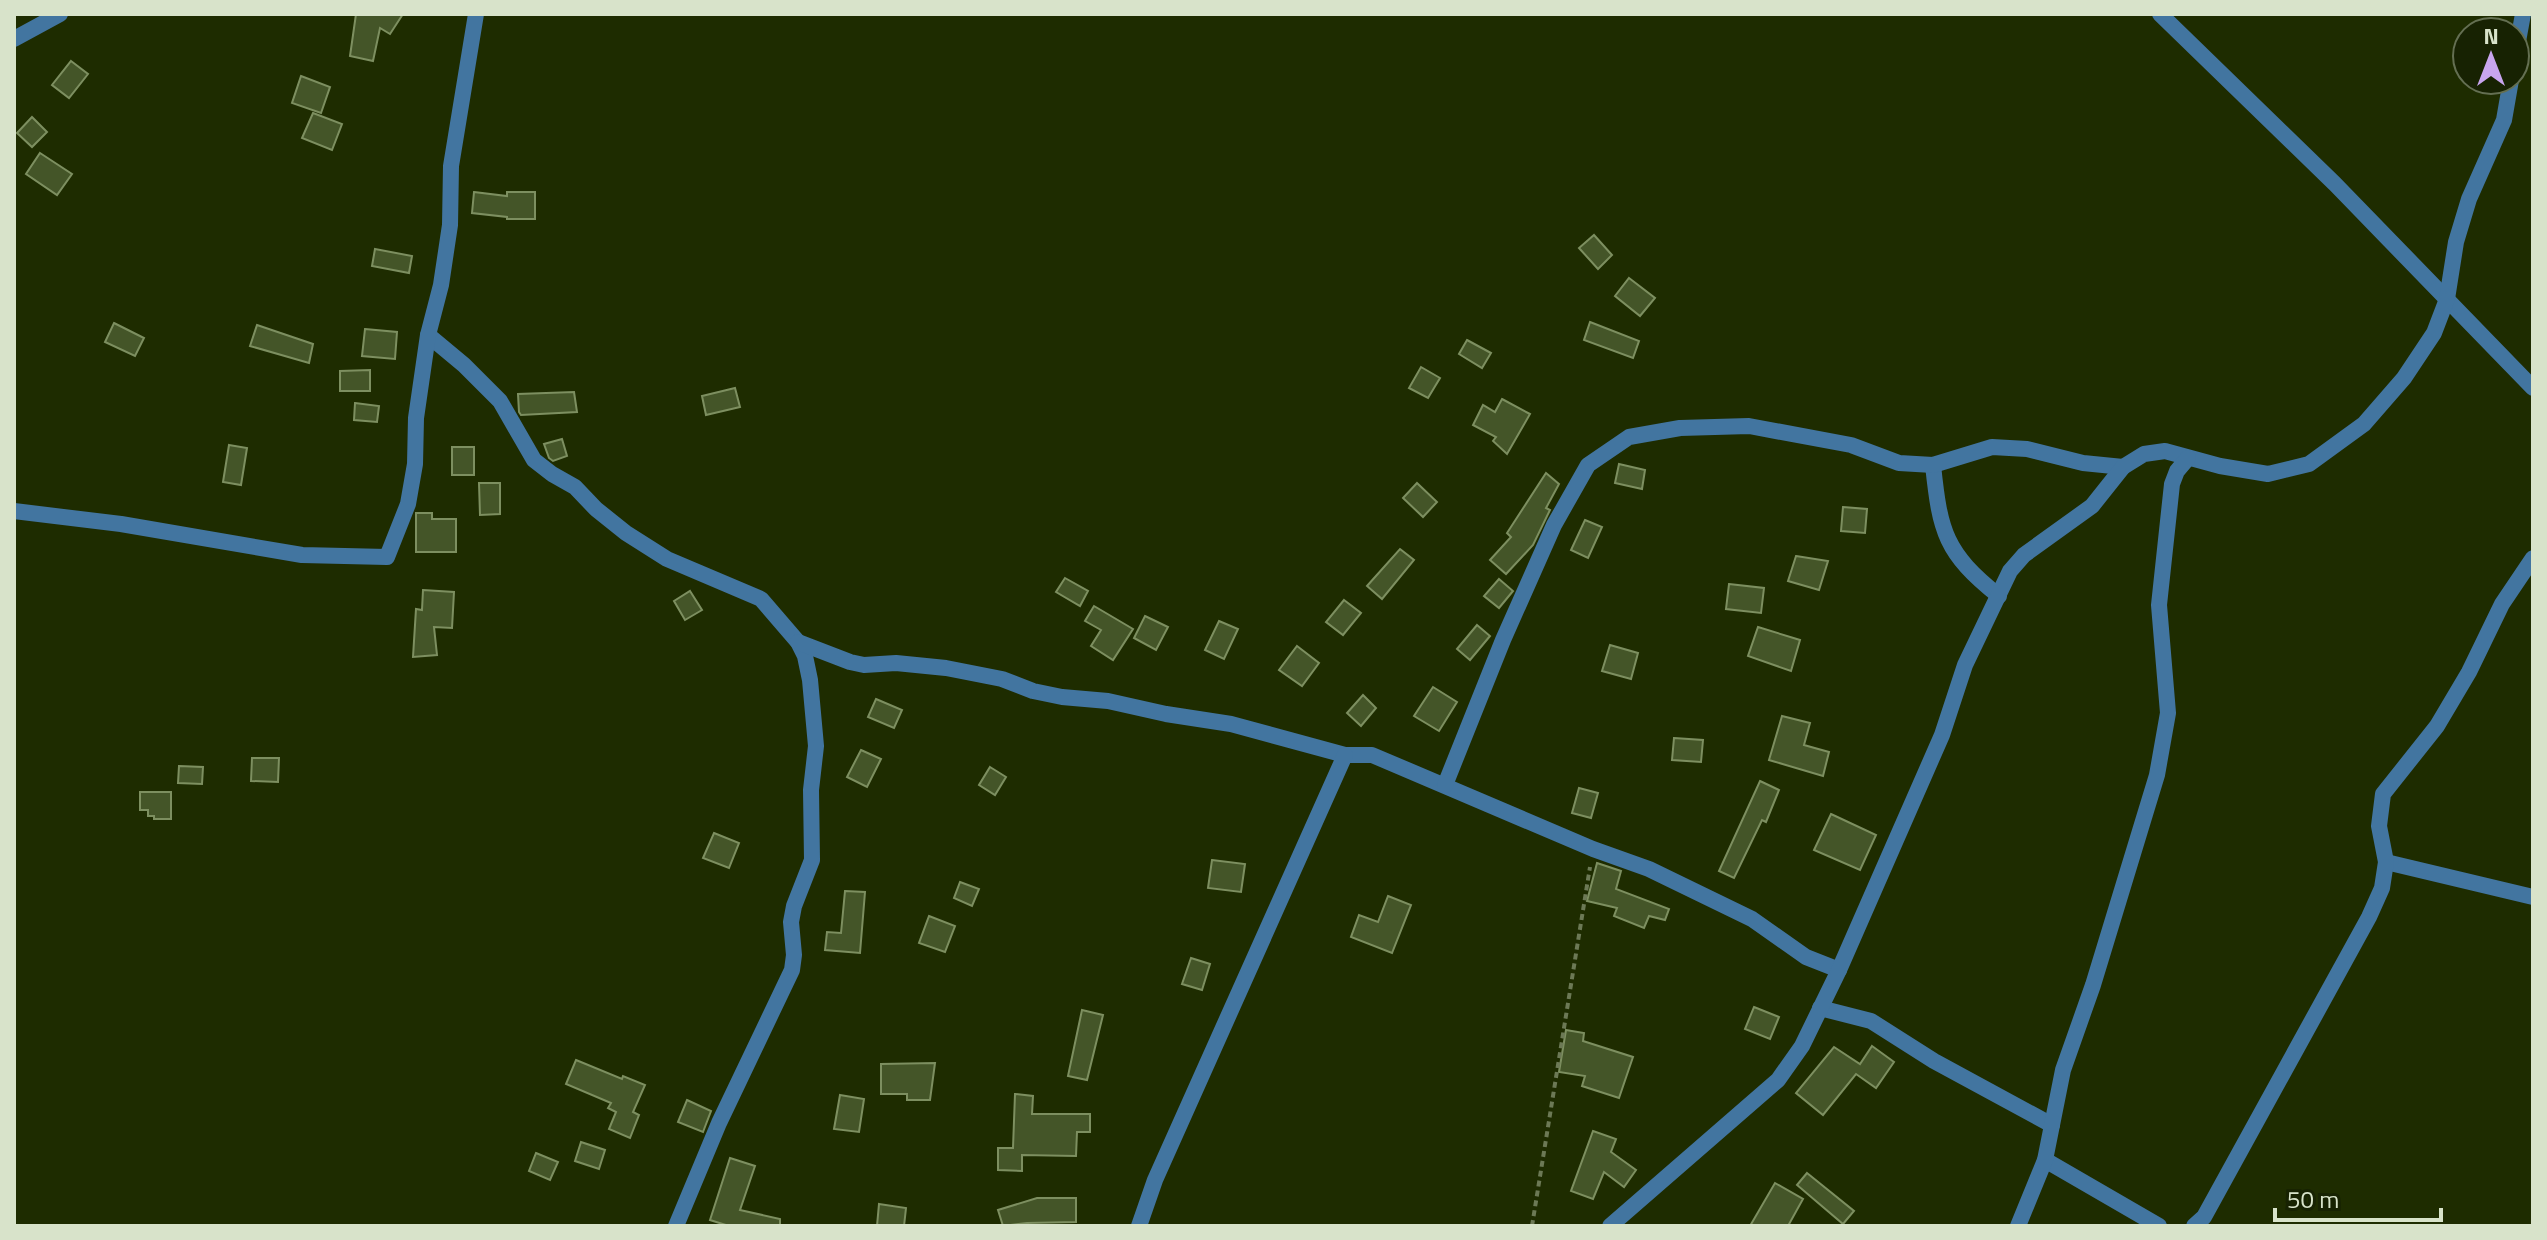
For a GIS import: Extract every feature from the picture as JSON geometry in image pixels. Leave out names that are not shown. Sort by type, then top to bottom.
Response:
[{"type":"street","points":[[14,39],[60,14]]},
{"type":"street","points":[[14,511],[121,524],[302,555],[387,557],[408,504],[415,464],[416,418],[428,335],[450,225],[451,166],[476,14]]},
{"type":"street","points":[[2160,14],[2324,173],[2533,388]]},
{"type":"street","points":[[1610,1226],[1778,1080],[1802,1046],[1839,970],[1942,735],[1965,665],[2010,571],[2024,555],[2092,506],[2123,467],[2144,454],[2165,451],[2268,474],[2309,464],[2364,424],[2404,378],[2434,333],[2447,299],[2456,242],[2469,199],[2504,120],[2508,96]]},
{"type":"street","points":[[428,335],[500,401],[534,460],[575,487],[626,533],[667,559],[761,599],[798,642],[805,656],[816,746],[811,790],[812,860],[791,922],[792,970],[719,1123],[676,1226]]},
{"type":"street","points":[[1445,785],[1503,640],[1554,525],[1588,465],[1629,437],[1680,428],[1749,426],[1851,445],[1899,463],[1933,465],[1992,447],[2027,449],[2083,463],[2123,467]]},
{"type":"street","points":[[2018,1226],[2045,1160],[2063,1070],[2106,943],[2157,775],[2168,713],[2159,605],[2172,484],[2177,471],[2188,458]]},
{"type":"street","points":[[1933,465],[1938,508],[1947,541],[1972,575],[1999,596]]},
{"type":"street","points":[[2194,1226],[2204,1217],[2382,888],[2386,862],[2379,826],[2383,794],[2437,726],[2469,672],[2502,604],[2533,558]]},
{"type":"street","points":[[798,642],[864,665],[896,663],[946,668],[1002,679],[1033,691],[1062,697],[1108,701],[1231,724],[1345,755],[1372,755],[1593,849],[1649,869],[1752,919],[1806,957],[1839,970]]},
{"type":"street","points":[[1139,1226],[1155,1180],[1345,755]]},
{"type":"street","points":[[2386,862],[2533,897]]},
{"type":"street","points":[[1820,1008],[1871,1021],[1934,1061],[2052,1125]]},
{"type":"street","points":[[2045,1160],[2159,1226]]},
{"type":"path","points":[[1532,1226],[1566,1000],[1593,849]]},
{"type":"building","points":[[356,14],[403,14],[390,34],[380,28],[373,61],[350,56]]},
{"type":"building","points":[[71,61],[88,74],[69,98],[52,85]]},
{"type":"building","points":[[301,76],[330,87],[321,113],[292,103]]},
{"type":"building","points":[[313,113],[342,124],[332,150],[302,138]]},
{"type":"building","points":[[32,117],[47,132],[32,147],[17,133]]},
{"type":"building","points":[[40,153],[72,174],[57,195],[26,174]]},
{"type":"building","points":[[474,192],[507,196],[507,192],[535,192],[535,219],[507,219],[472,213]]},
{"type":"building","points":[[1594,235],[1612,255],[1598,269],[1579,248]]},
{"type":"building","points":[[375,249],[412,256],[409,273],[372,266]]},
{"type":"building","points":[[1629,278],[1655,298],[1640,316],[1615,296]]},
{"type":"building","points":[[1590,322],[1639,341],[1633,358],[1584,340]]},
{"type":"building","points":[[114,323],[144,338],[135,356],[105,342]]},
{"type":"building","points":[[257,325],[313,344],[309,363],[250,346]]},
{"type":"building","points":[[365,329],[397,332],[395,359],[362,356]]},
{"type":"building","points":[[1467,340],[1491,353],[1482,368],[1459,354]]},
{"type":"building","points":[[1421,367],[1440,378],[1428,398],[1409,388]]},
{"type":"building","points":[[370,370],[370,391],[340,391],[340,371]]},
{"type":"building","points":[[735,388],[740,407],[706,415],[702,396]]},
{"type":"building","points":[[574,392],[577,412],[521,415],[519,412],[518,394]]},
{"type":"building","points":[[1502,399],[1530,414],[1507,454],[1493,441],[1496,437],[1473,425],[1483,405],[1495,412]]},
{"type":"building","points":[[355,403],[379,406],[377,422],[354,420]]},
{"type":"building","points":[[562,439],[567,456],[553,461],[544,444]]},
{"type":"building","points":[[229,445],[247,448],[241,485],[223,482]]},
{"type":"building","points":[[452,447],[474,447],[474,475],[452,475]]},
{"type":"building","points":[[1619,464],[1645,470],[1642,489],[1615,483]]},
{"type":"building","points":[[1546,473],[1559,484],[1546,508],[1550,510],[1533,545],[1506,574],[1490,560],[1511,537],[1507,533]]},
{"type":"building","points":[[479,483],[500,483],[500,514],[480,515]]},
{"type":"building","points":[[1417,483],[1437,502],[1423,517],[1403,498]]},
{"type":"building","points":[[1843,507],[1867,509],[1865,533],[1841,531]]},
{"type":"building","points":[[416,513],[432,513],[432,519],[456,519],[456,552],[416,552]]},
{"type":"building","points":[[1585,520],[1602,527],[1588,558],[1571,550]]},
{"type":"building","points":[[1400,549],[1414,560],[1382,599],[1367,586]]},
{"type":"building","points":[[1796,556],[1828,561],[1819,590],[1788,581]]},
{"type":"building","points":[[1065,578],[1088,591],[1080,606],[1056,592]]},
{"type":"building","points":[[1499,579],[1513,591],[1499,608],[1484,596]]},
{"type":"building","points":[[1729,584],[1764,588],[1761,613],[1726,609]]},
{"type":"building","points":[[423,590],[454,592],[452,628],[434,627],[437,655],[413,657],[416,609],[422,610]]},
{"type":"building","points":[[690,591],[702,610],[685,620],[674,601]]},
{"type":"building","points":[[1344,600],[1361,613],[1343,635],[1326,622]]},
{"type":"building","points":[[1094,606],[1133,629],[1113,660],[1091,646],[1101,630],[1085,621]]},
{"type":"building","points":[[1145,616],[1168,627],[1156,650],[1134,638]]},
{"type":"building","points":[[1219,621],[1238,629],[1224,659],[1205,650]]},
{"type":"building","points":[[1477,625],[1490,636],[1470,660],[1457,649]]},
{"type":"building","points":[[1758,627],[1800,640],[1791,671],[1748,656]]},
{"type":"building","points":[[1610,645],[1638,653],[1631,679],[1602,671]]},
{"type":"building","points":[[1297,646],[1319,663],[1302,686],[1279,670]]},
{"type":"building","points":[[1433,687],[1457,702],[1439,731],[1414,716]]},
{"type":"building","points":[[1363,695],[1376,708],[1361,726],[1347,713]]},
{"type":"building","points":[[876,699],[902,710],[894,728],[868,717]]},
{"type":"building","points":[[1782,716],[1810,723],[1804,745],[1829,752],[1823,776],[1769,760]]},
{"type":"building","points":[[1674,738],[1703,740],[1701,762],[1672,760]]},
{"type":"building","points":[[861,750],[881,759],[867,787],[847,777]]},
{"type":"building","points":[[252,758],[279,758],[278,782],[251,781]]},
{"type":"building","points":[[179,766],[203,767],[202,784],[178,783]]},
{"type":"building","points":[[990,767],[1006,777],[995,795],[979,785]]},
{"type":"building","points":[[1760,781],[1779,790],[1766,822],[1762,820],[1734,878],[1719,871]]},
{"type":"building","points":[[1579,788],[1598,793],[1591,818],[1572,813]]},
{"type":"building","points":[[140,792],[171,792],[171,819],[154,819],[154,816],[148,816],[148,810],[140,810]]},
{"type":"building","points":[[1831,814],[1876,835],[1860,870],[1814,850]]},
{"type":"building","points":[[714,833],[739,843],[729,868],[703,858]]},
{"type":"building","points":[[1212,860],[1245,864],[1241,892],[1208,888]]},
{"type":"building","points":[[1597,863],[1621,871],[1616,889],[1669,909],[1665,920],[1649,916],[1644,928],[1614,916],[1617,908],[1587,901]]},
{"type":"building","points":[[960,882],[979,889],[972,906],[954,898]]},
{"type":"building","points":[[845,891],[865,892],[860,953],[825,950],[827,932],[841,933]]},
{"type":"building","points":[[1388,896],[1411,905],[1392,953],[1351,937],[1359,915],[1378,922]]},
{"type":"building","points":[[929,916],[955,926],[945,952],[919,943]]},
{"type":"building","points":[[1191,958],[1210,964],[1202,990],[1182,984]]},
{"type":"building","points":[[1754,1007],[1779,1017],[1770,1039],[1745,1029]]},
{"type":"building","points":[[1082,1010],[1103,1015],[1087,1080],[1068,1076]]},
{"type":"building","points":[[1566,1030],[1584,1033],[1583,1041],[1633,1057],[1619,1098],[1582,1086],[1585,1076],[1559,1072]]},
{"type":"building","points":[[1872,1046],[1894,1062],[1876,1088],[1856,1074],[1823,1115],[1796,1093],[1834,1047],[1860,1064]]},
{"type":"building","points":[[576,1060],[645,1085],[633,1112],[639,1115],[630,1138],[609,1129],[616,1112],[608,1108],[611,1103],[566,1084]]},
{"type":"building","points":[[935,1063],[930,1100],[907,1100],[907,1094],[881,1094],[881,1064]]},
{"type":"building","points":[[1015,1094],[1033,1096],[1032,1114],[1090,1114],[1090,1132],[1077,1132],[1076,1156],[1022,1155],[1022,1171],[998,1170],[998,1148],[1013,1148]]},
{"type":"building","points":[[840,1095],[864,1099],[859,1132],[834,1129]]},
{"type":"building","points":[[687,1100],[711,1111],[703,1132],[678,1122]]},
{"type":"building","points":[[1593,1131],[1616,1139],[1611,1152],[1636,1170],[1624,1187],[1604,1172],[1593,1199],[1571,1191]]},
{"type":"building","points":[[581,1142],[605,1150],[599,1169],[575,1161]]},
{"type":"building","points":[[536,1153],[558,1162],[550,1180],[529,1171]]},
{"type":"building","points":[[730,1158],[755,1166],[740,1210],[780,1219],[780,1226],[729,1226],[710,1220]]},
{"type":"building","points":[[1807,1173],[1854,1211],[1843,1224],[1797,1185]]},
{"type":"building","points":[[1775,1183],[1803,1199],[1788,1226],[1750,1226]]},
{"type":"building","points":[[1037,1198],[1076,1198],[1076,1222],[1003,1226],[998,1210]]},
{"type":"building","points":[[879,1204],[906,1208],[904,1226],[877,1226]]}]
